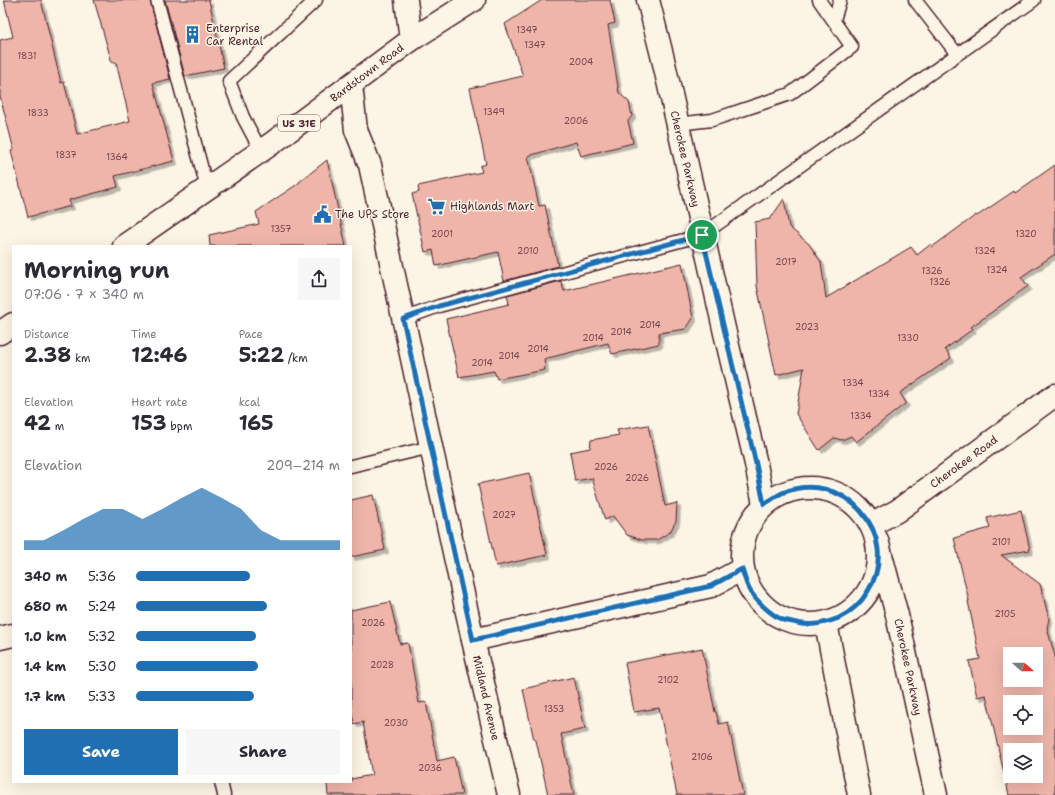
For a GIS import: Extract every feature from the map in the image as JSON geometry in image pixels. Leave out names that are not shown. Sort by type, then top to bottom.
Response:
[{"type":"main road","points":[[406,0],[411,40]]},
{"type":"main road","name":"Bardstown Road","points":[[125,245],[261,151],[411,40],[474,0]]},
{"type":"main road","name":"Cherokee Parkway","points":[[648,0],[663,59],[764,504]]},
{"type":"main road","name":"Midland Avenue","points":[[351,85],[356,130],[370,165],[473,640],[509,795]]},
{"type":"main road","points":[[0,333],[12,325]]},
{"type":"main road","name":"Cherokee Road","points":[[874,533],[897,511],[1055,395]]},
{"type":"main road","name":"Cherokee Parkway","points":[[874,533],[878,562],[873,583],[862,601],[845,615],[826,623],[803,625],[782,619],[764,607],[750,590],[742,569],[742,545],[749,523],[764,504],[782,493],[802,487],[823,488],[842,495],[859,508],[874,533],[897,615],[936,795]]},
{"type":"main road","points":[[473,640],[711,586],[742,569]]},
{"type":"main road","points":[[826,623],[859,795]]},
{"type":"main road","points":[[0,638],[12,635]]},
{"type":"lane","points":[[157,0],[207,188]]},
{"type":"lane","points":[[261,151],[244,117],[229,81],[316,0]]},
{"type":"lane","points":[[677,124],[712,120],[790,94],[852,47],[819,0]]},
{"type":"lane","points":[[834,20],[840,0]]},
{"type":"lane","points":[[915,0],[957,54]]},
{"type":"lane","points":[[403,319],[439,306],[702,235],[1034,0]]},
{"type":"lane","points":[[352,466],[431,447]]},
{"type":"lane","points":[[221,783],[224,795]]},
{"type":"building","points":[[4,0],[41,0],[61,83],[64,82],[77,134],[130,121],[116,62],[112,63],[94,0],[150,0],[170,79],[153,83],[174,161],[115,176],[118,187],[69,200],[71,206],[28,217],[11,151],[14,150],[0,96],[0,40],[13,37]]},
{"type":"building","name":"Enterprise Car Rental","points":[[165,0],[209,0],[224,68],[185,76]]},
{"type":"building","points":[[542,0],[610,0],[615,23],[608,25],[619,93],[629,102],[632,116],[628,121],[633,143],[581,156],[576,142],[528,156],[539,206],[545,205],[558,266],[504,281],[498,252],[436,266],[433,250],[425,252],[412,194],[419,192],[418,186],[482,172],[480,166],[486,164],[470,88],[523,76],[505,24]]},
{"type":"building","points":[[327,160],[346,245],[210,245],[209,235],[259,224],[256,212],[299,182]]},
{"type":"building","points":[[1055,165],[1055,254],[1021,277],[1028,286],[971,327],[973,329],[945,349],[951,358],[900,393],[906,403],[856,442],[851,436],[842,440],[834,438],[819,450],[796,414],[804,368],[776,375],[757,286],[755,222],[770,219],[784,199],[789,227],[809,244],[821,262],[826,298],[911,247],[917,255],[931,244],[932,247],[976,215],[977,216],[1014,191],[1015,193]]},
{"type":"building","points":[[682,263],[693,318],[686,329],[659,333],[659,344],[612,354],[608,343],[544,359],[545,370],[497,379],[494,371],[459,377],[446,319],[509,304],[507,295],[561,281],[564,291]]},
{"type":"building","points":[[648,425],[665,506],[677,503],[676,521],[670,532],[657,540],[642,540],[627,535],[613,516],[605,520],[592,478],[575,481],[570,452],[590,448],[591,440],[619,435],[617,430]]},
{"type":"building","points":[[529,473],[547,555],[496,566],[478,484]]},
{"type":"building","points":[[373,495],[385,550],[352,557],[352,500]]},
{"type":"building","points":[[1021,510],[1030,550],[1001,555],[1040,584],[1049,619],[1047,628],[1055,656],[1055,795],[1009,795],[1006,783],[1043,783],[1043,743],[1003,743],[1003,769],[986,695],[977,697],[969,661],[980,659],[969,601],[954,538],[990,528],[987,518]]},
{"type":"building","points":[[390,602],[400,644],[408,643],[419,703],[426,702],[437,761],[454,757],[462,795],[328,795],[327,784],[352,783],[352,779],[372,775],[363,722],[354,724],[352,713],[352,610]]},
{"type":"building","points":[[702,648],[715,712],[719,724],[728,722],[743,795],[677,795],[659,708],[634,712],[625,663]]},
{"type":"building","points":[[574,677],[585,729],[561,734],[574,795],[548,795],[523,689]]},
{"type":"place","name":"Enterprise Car Rental","points":[[193,34]]},
{"type":"place","name":"Highlands Mart","points":[[437,206]]},
{"type":"place","name":"The UPS Store","points":[[322,214]]},
{"type":"route","points":[[702,235],[764,504],[782,493],[802,487],[823,488],[842,495],[859,508],[871,525],[877,540],[878,562],[873,583],[862,601],[845,615],[826,623],[803,625],[782,619],[764,607],[750,590],[742,569],[711,586],[473,640],[403,319],[439,306],[702,235]]}]
